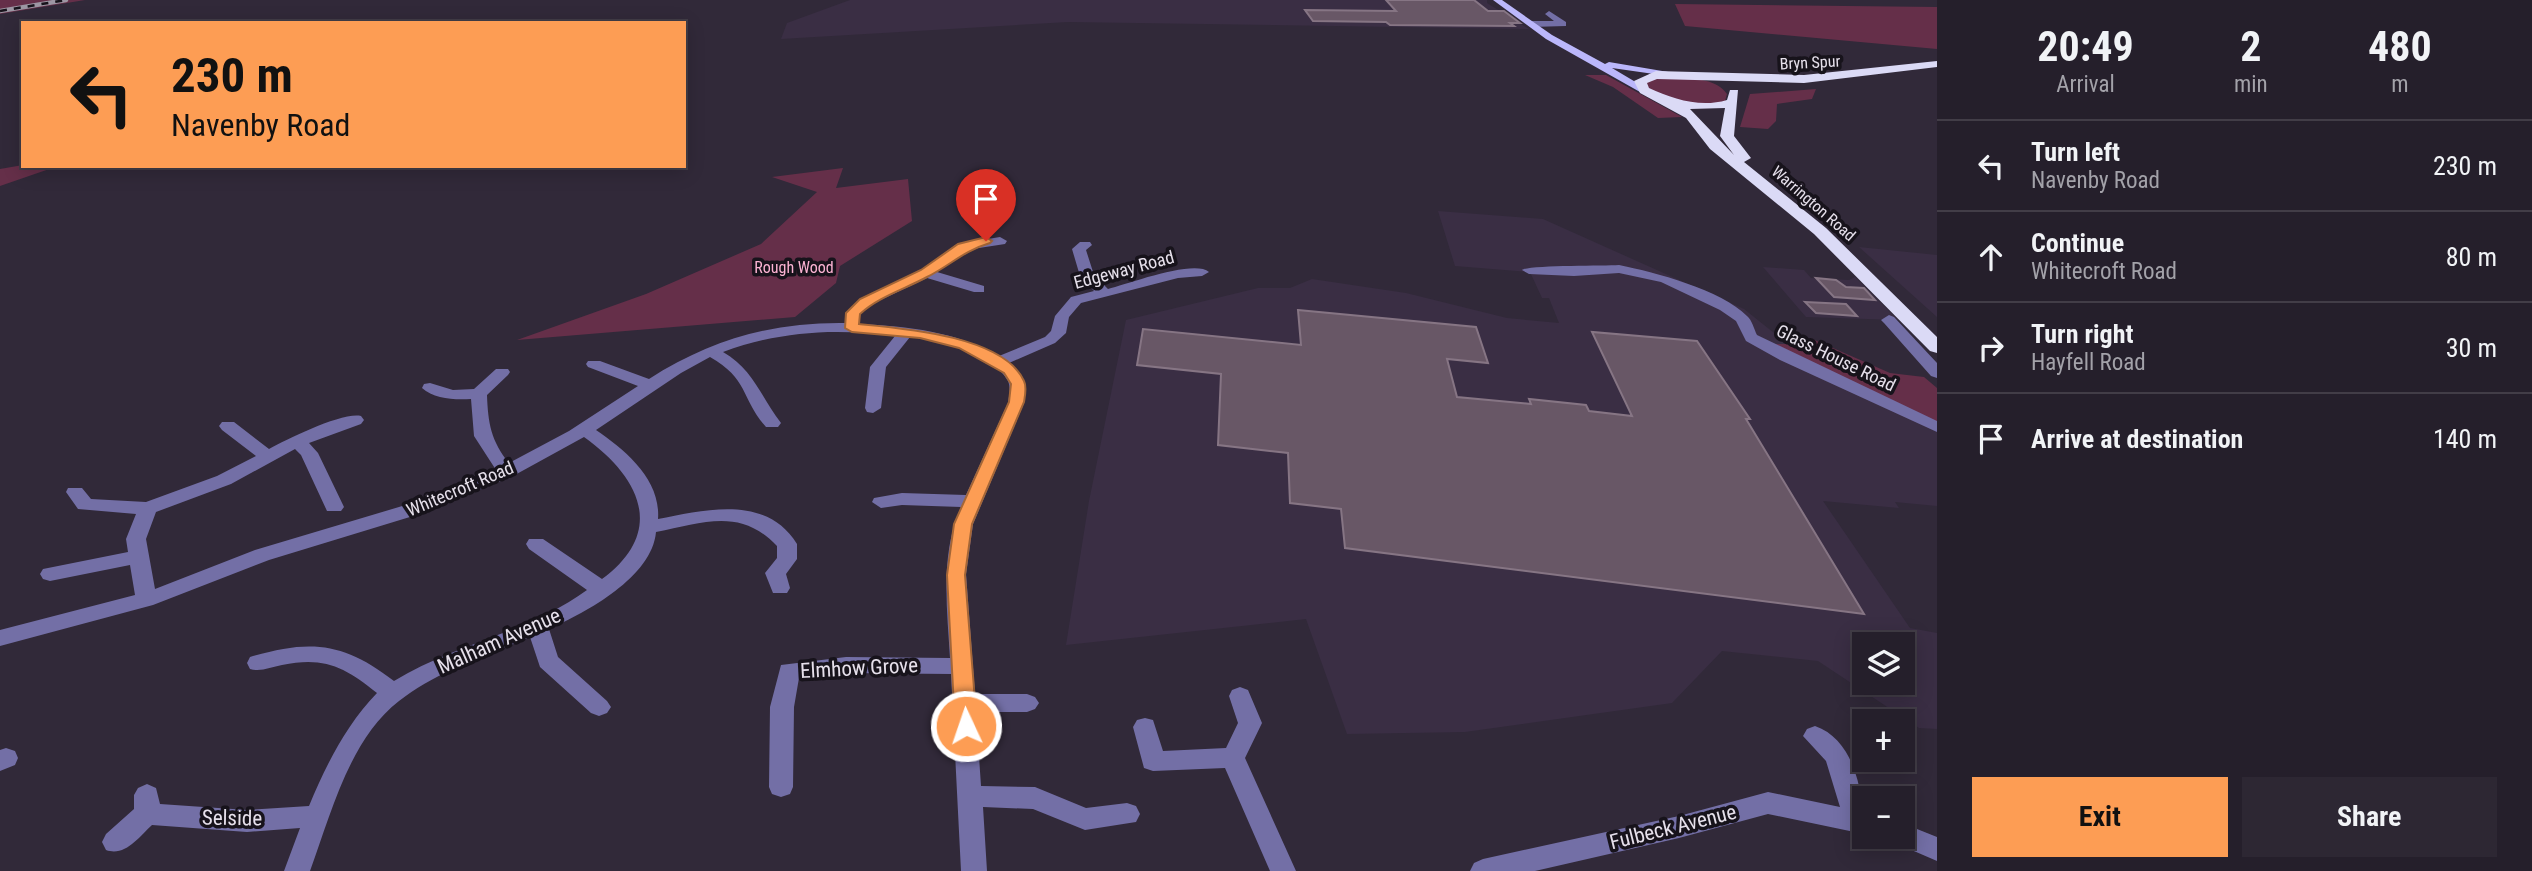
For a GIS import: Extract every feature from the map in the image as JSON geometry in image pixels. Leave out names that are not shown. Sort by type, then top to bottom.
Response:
[{"type":"highway","name":"Bryn Spur","points":[[1679,75],[1804,79],[1937,64]]},
{"type":"highway","name":"Bryn Spur","points":[[1660,98],[1701,106],[1733,98],[1937,71]]},
{"type":"highway","points":[[1660,98],[1644,90],[1640,81],[1645,77],[1679,75],[1719,84],[1733,98]]},
{"type":"highway","name":"Warrington Road","points":[[1660,98],[1691,115],[1715,146],[1796,210],[1937,347]]},
{"type":"highway","name":"Warrington Road","points":[[1733,98],[1727,128],[1732,146],[1824,221],[1937,327]]},
{"type":"main road","points":[[1497,0],[1572,50],[1644,90]]},
{"type":"main road","points":[[1572,50],[1614,66],[1679,75]]},
{"type":"street","points":[[1531,24],[1563,24],[1549,14]]},
{"type":"street","points":[[852,328],[853,313],[865,302],[926,273],[962,247],[1000,241]]},
{"type":"street","points":[[1076,247],[1087,276],[1103,292]]},
{"type":"street","name":"Edgeway Road","points":[[998,362],[1050,340],[1058,332],[1068,307],[1076,300],[1103,292],[1127,289],[1182,269],[1202,272]]},
{"type":"street","name":"Glass House Road","points":[[1530,270],[1574,272],[1619,269],[1665,279],[1736,314],[1742,319],[1751,338],[1937,427]]},
{"type":"street","points":[[926,273],[983,289]]},
{"type":"street","points":[[1914,322],[1889,320],[1934,378]]},
{"type":"street","name":"Whitecroft Road","points":[[0,638],[146,600],[261,555],[424,506],[508,472],[585,430],[650,385],[734,342],[791,328],[852,328],[906,332],[964,345],[998,362]]},
{"type":"street","points":[[879,399],[878,367],[906,332]]},
{"type":"street","points":[[712,352],[725,359],[746,378],[766,418],[742,419]]},
{"type":"street","points":[[974,871],[956,575],[963,524],[1016,402],[1018,384],[1010,370],[998,362]]},
{"type":"street","points":[[609,365],[650,385]]},
{"type":"street","points":[[430,388],[452,395],[480,394],[502,372]]},
{"type":"street","points":[[480,394],[480,435],[508,472]]},
{"type":"street","points":[[75,492],[85,505],[148,508],[224,480],[328,422],[355,420]]},
{"type":"street","points":[[228,426],[267,456]]},
{"type":"street","points":[[585,430],[628,463],[647,498],[652,526],[713,515],[744,514],[761,519],[787,544],[787,559],[775,573],[779,588]]},
{"type":"street","points":[[297,440],[309,453],[334,507]]},
{"type":"street","points":[[881,502],[901,493],[973,501]]},
{"type":"street","points":[[146,600],[136,539],[148,508]]},
{"type":"street","name":"Malham Avenue","points":[[296,871],[356,733],[393,693],[537,625],[628,572],[648,542],[652,526]]},
{"type":"street","points":[[536,544],[601,589]]},
{"type":"street","points":[[50,574],[138,557]]},
{"type":"street","points":[[537,625],[548,661],[599,707]]},
{"type":"street","points":[[258,663],[291,653],[324,652],[356,663],[393,693]]},
{"type":"street","name":"Elmhow Grove","points":[[781,787],[782,707],[789,671],[846,665],[962,666]]},
{"type":"street","points":[[1240,696],[1250,723],[1233,758],[1283,871]]},
{"type":"street","points":[[965,703],[1027,702]]},
{"type":"street","points":[[1144,727],[1153,761],[1233,758]]},
{"type":"street","points":[[1815,736],[1836,756],[1852,798]]},
{"type":"street","points":[[969,796],[1035,798],[1085,819],[1127,814]]},
{"type":"street","name":"Fulbeck Avenue","points":[[1492,870],[1679,827],[1768,803],[1852,820]]},
{"type":"street","name":"Selside","points":[[115,842],[147,804],[247,821],[318,816]]},
{"type":"street","points":[[1915,840],[1937,849]]},
{"type":"shaded area","points":[[850,0],[1487,0],[1487,3],[1529,29],[1068,22],[781,39],[787,23]]},
{"type":"shaded area","points":[[1438,211],[1543,219],[1744,309],[1788,344],[1776,345],[1937,424],[1937,506],[1895,502],[1899,508],[1823,501],[1910,628],[1937,633],[1937,729],[1915,725],[1915,709],[1890,709],[1869,695],[1915,695],[1915,632],[1852,632],[1852,684],[1818,661],[1722,651],[1672,703],[1465,732],[1347,734],[1306,619],[1066,645],[1089,501],[1126,320],[1258,288],[1290,288],[1312,279],[1406,293],[1507,318],[1559,323],[1549,298],[1542,298],[1530,272],[1455,266]]},
{"type":"shaded area","points":[[1859,247],[1937,255],[1937,317]]},
{"type":"shaded area","points":[[1763,267],[1804,270],[1811,278],[1849,280],[1855,277],[1898,320],[1806,317]]},
{"type":"green space","points":[[0,0],[85,0],[0,14]]},
{"type":"green space","points":[[1675,4],[1937,7],[1937,49],[1685,26]]},
{"type":"green space","points":[[1585,75],[1606,75],[1682,117],[1658,118],[1613,87]]},
{"type":"green space","points":[[1650,78],[1703,80],[1721,87],[1727,94],[1725,101],[1716,104],[1686,102],[1649,89],[1646,81]]},
{"type":"green space","points":[[1816,89],[1812,99],[1777,104],[1776,121],[1768,129],[1740,127],[1750,94]]},
{"type":"green space","points":[[21,165],[21,168],[52,168],[0,186],[0,169]]},
{"type":"green space","name":"Rough Wood","points":[[843,168],[836,188],[908,179],[912,221],[840,266],[836,283],[795,317],[517,340],[646,294],[761,244],[817,192],[772,177]]},
{"type":"green space","points":[[1810,338],[1890,373],[1924,377],[1937,388],[1937,424],[1775,344],[1797,344]]},
{"type":"building","points":[[1386,0],[1474,0],[1488,11],[1504,11],[1520,23],[1510,23],[1514,26],[1390,25],[1386,22],[1313,21],[1305,10],[1396,11]]},
{"type":"building","points":[[1816,278],[1836,280],[1846,287],[1864,288],[1875,300],[1834,297]]},
{"type":"building","points":[[1805,302],[1846,304],[1857,316],[1816,313]]},
{"type":"building","points":[[1298,310],[1476,327],[1488,363],[1447,359],[1457,397],[1531,404],[1529,399],[1586,405],[1589,411],[1632,416],[1592,332],[1697,341],[1750,419],[1746,419],[1864,614],[1345,548],[1341,509],[1290,503],[1288,453],[1218,445],[1221,374],[1137,365],[1143,329],[1301,345]]},
{"type":"railway","points":[[0,11],[66,0]]},
{"type":"route","points":[[966,726],[956,575],[963,524],[1016,402],[1018,384],[1010,370],[964,345],[921,334],[852,328],[853,313],[865,302],[926,273],[962,247],[986,241]]}]
